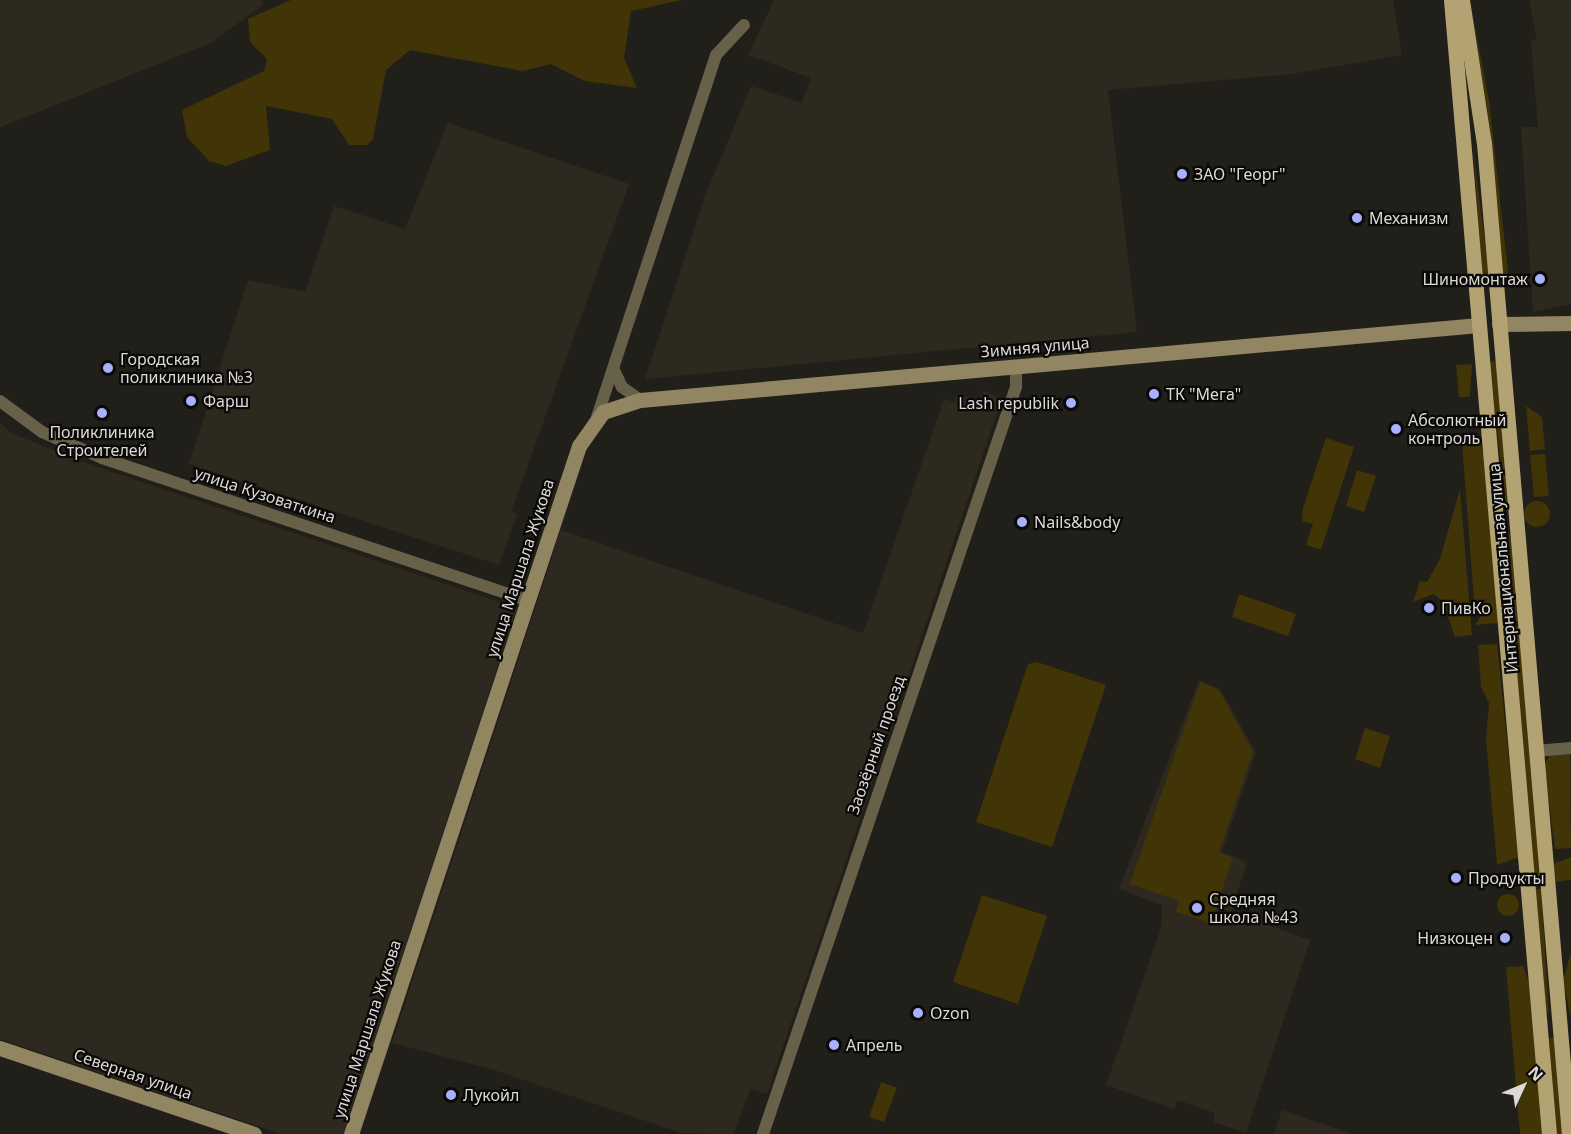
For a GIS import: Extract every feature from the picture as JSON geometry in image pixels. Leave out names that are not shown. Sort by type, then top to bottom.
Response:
[{"type":"main road","name":"Интернациональная улица","points":[[1451,0],[1549,1134]]},
{"type":"main road","name":"Интернациональная улица","points":[[1462,0],[1478,96],[1569,1134]]},
{"type":"main road","points":[[1479,325],[1571,323]]},
{"type":"main road","name":"Зимняя улица","points":[[597,417],[640,400],[1479,325]]},
{"type":"main road","name":"улица Маршала Жукова","points":[[351,1134],[579,446],[597,417]]},
{"type":"main road","points":[[1497,520],[1516,518]]},
{"type":"main road","points":[[1540,1027],[1560,1025]]},
{"type":"main road","name":"Северная улица","points":[[0,1048],[254,1134]]},
{"type":"street","name":"улица Маршала Жукова","points":[[597,417],[717,55],[744,25]]},
{"type":"street","name":"Заозёрный проезд","points":[[763,1134],[1016,387],[1016,367]]},
{"type":"street","points":[[614,370],[622,387],[640,400]]},
{"type":"street","points":[[607,390],[640,400]]},
{"type":"street","name":"улица Кузоваткина","points":[[0,401],[42,432],[102,458],[529,601]]},
{"type":"street","points":[[1536,751],[1571,748]]},
{"type":"shaded area","points":[[0,0],[262,0],[263,5],[211,43],[0,127]]},
{"type":"shaded area","points":[[291,0],[682,0],[631,11],[624,58],[637,88],[585,81],[551,64],[523,71],[410,50],[386,70],[373,139],[367,145],[349,145],[332,119],[266,106],[270,150],[226,166],[209,161],[187,137],[182,110],[264,71],[267,59],[250,42],[248,19]]},
{"type":"shaded area","points":[[774,0],[1393,0],[1402,55],[1292,74],[1108,90],[1137,332],[645,379],[705,196],[751,86],[802,103],[811,78],[748,55]]},
{"type":"shaded area","points":[[1470,0],[1489,101],[1509,281],[1503,282],[1489,122]]},
{"type":"shaded area","points":[[1529,0],[1571,0],[1571,304],[1533,312],[1521,127],[1538,127],[1531,41],[1537,40]]},
{"type":"shaded area","points":[[448,123],[629,184],[511,512],[517,514],[499,565],[189,464],[248,280],[305,292],[334,206],[405,229]]},
{"type":"shaded area","points":[[1473,148],[1490,283],[1483,284]]},
{"type":"shaded area","points":[[1497,361],[1509,506],[1506,507],[1489,362]]},
{"type":"shaded area","points":[[1472,364],[1470,397],[1459,397],[1456,365]]},
{"type":"shaded area","points":[[983,391],[1002,398],[767,1094],[750,1089],[734,1134],[682,1133],[491,1069],[392,1043],[561,530],[863,633],[944,399],[954,402],[957,395],[980,399]]},
{"type":"shaded area","points":[[1526,406],[1542,417],[1545,449],[1530,451]]},
{"type":"shaded area","points":[[0,422],[11,433],[91,465],[517,608],[343,1134],[281,1134],[0,1039]]},
{"type":"shaded area","points":[[1326,438],[1354,447],[1321,550],[1306,545],[1313,524],[1302,521],[1303,508]]},
{"type":"shaded area","points":[[1479,442],[1486,462],[1499,623],[1475,625],[1482,614],[1475,614],[1462,443]]},
{"type":"shaded area","points":[[1545,454],[1549,496],[1534,497],[1530,455]]},
{"type":"shaded area","points":[[1357,470],[1376,476],[1364,512],[1346,506]]},
{"type":"shaded area","points":[[1460,489],[1472,635],[1455,637],[1443,602],[1434,594],[1413,602],[1420,581],[1427,582],[1440,559]]},
{"type":"shaded area","points":[[1537,501],[1546,505],[1550,514],[1546,523],[1537,527],[1528,523],[1524,514],[1528,505]]},
{"type":"shaded area","points":[[1510,533],[1519,621],[1513,622],[1505,536]]},
{"type":"shaded area","points":[[1239,594],[1296,614],[1288,636],[1232,617]]},
{"type":"shaded area","points":[[1513,626],[1519,626],[1541,883],[1534,883]]},
{"type":"shaded area","points":[[1497,644],[1519,857],[1497,865],[1486,738],[1489,703],[1481,687],[1478,645]]},
{"type":"shaded area","points":[[1037,662],[1106,685],[1052,847],[976,822],[1028,664]]},
{"type":"shaded area","name":"Средняя школа №43","points":[[1199,680],[1220,689],[1256,752],[1222,852],[1247,862],[1231,912],[1310,940],[1246,1133],[1213,1122],[1215,1113],[1177,1100],[1174,1109],[1106,1085],[1161,928],[1162,905],[1119,889]]},
{"type":"shaded area","points":[[1200,682],[1219,690],[1253,752],[1219,852],[1233,858],[1211,923],[1176,912],[1179,901],[1130,884]]},
{"type":"shaded area","points":[[1365,728],[1390,736],[1380,768],[1355,759]]},
{"type":"shaded area","points":[[1570,753],[1571,848],[1555,849],[1544,765],[1550,755]]},
{"type":"shaded area","points":[[1571,857],[1571,880],[1554,882],[1553,864]]},
{"type":"shaded area","points":[[1535,889],[1541,889],[1549,1013],[1546,1012]]},
{"type":"shaded area","points":[[1508,894],[1516,897],[1519,905],[1516,913],[1508,916],[1500,913],[1497,905],[1500,897]]},
{"type":"shaded area","points":[[982,895],[1047,916],[1018,1004],[953,982]]},
{"type":"shaded area","points":[[1571,952],[1571,1018],[1563,981]]},
{"type":"shaded area","points":[[1523,966],[1530,985],[1543,1134],[1520,1134],[1506,967]]},
{"type":"shaded area","points":[[1549,1038],[1554,1038],[1563,1134],[1556,1134]]},
{"type":"shaded area","points":[[881,1082],[897,1088],[884,1122],[869,1117]]},
{"type":"shaded area","points":[[1282,1110],[1352,1134],[1274,1134]]},
{"type":"place","name":"ЗАО \"Георг\"","points":[[1182,174]]},
{"type":"place","name":"Механизм","points":[[1357,218]]},
{"type":"place","name":"Шиномонтаж","points":[[1540,279]]},
{"type":"place","name":"Городская поликлиника №3","points":[[108,368]]},
{"type":"place","name":"ТК \"Мега\"","points":[[1154,394]]},
{"type":"place","name":"Фарш","points":[[191,401]]},
{"type":"place","name":"Lash republik","points":[[1071,403]]},
{"type":"place","name":"Поликлиника Строителей","points":[[102,413]]},
{"type":"place","name":"Абсолютный контроль","points":[[1396,429]]},
{"type":"place","name":"Nails&body","points":[[1022,522]]},
{"type":"place","name":"ПивКо","points":[[1429,608]]},
{"type":"place","name":"Продукты","points":[[1456,878]]},
{"type":"place","name":"Средняя школа №43","points":[[1197,908]]},
{"type":"place","name":"Низкоцен","points":[[1505,938]]},
{"type":"place","name":"Ozon","points":[[918,1013]]},
{"type":"place","name":"Апрель","points":[[834,1045]]},
{"type":"place","name":"Лукойл","points":[[451,1095]]}]
